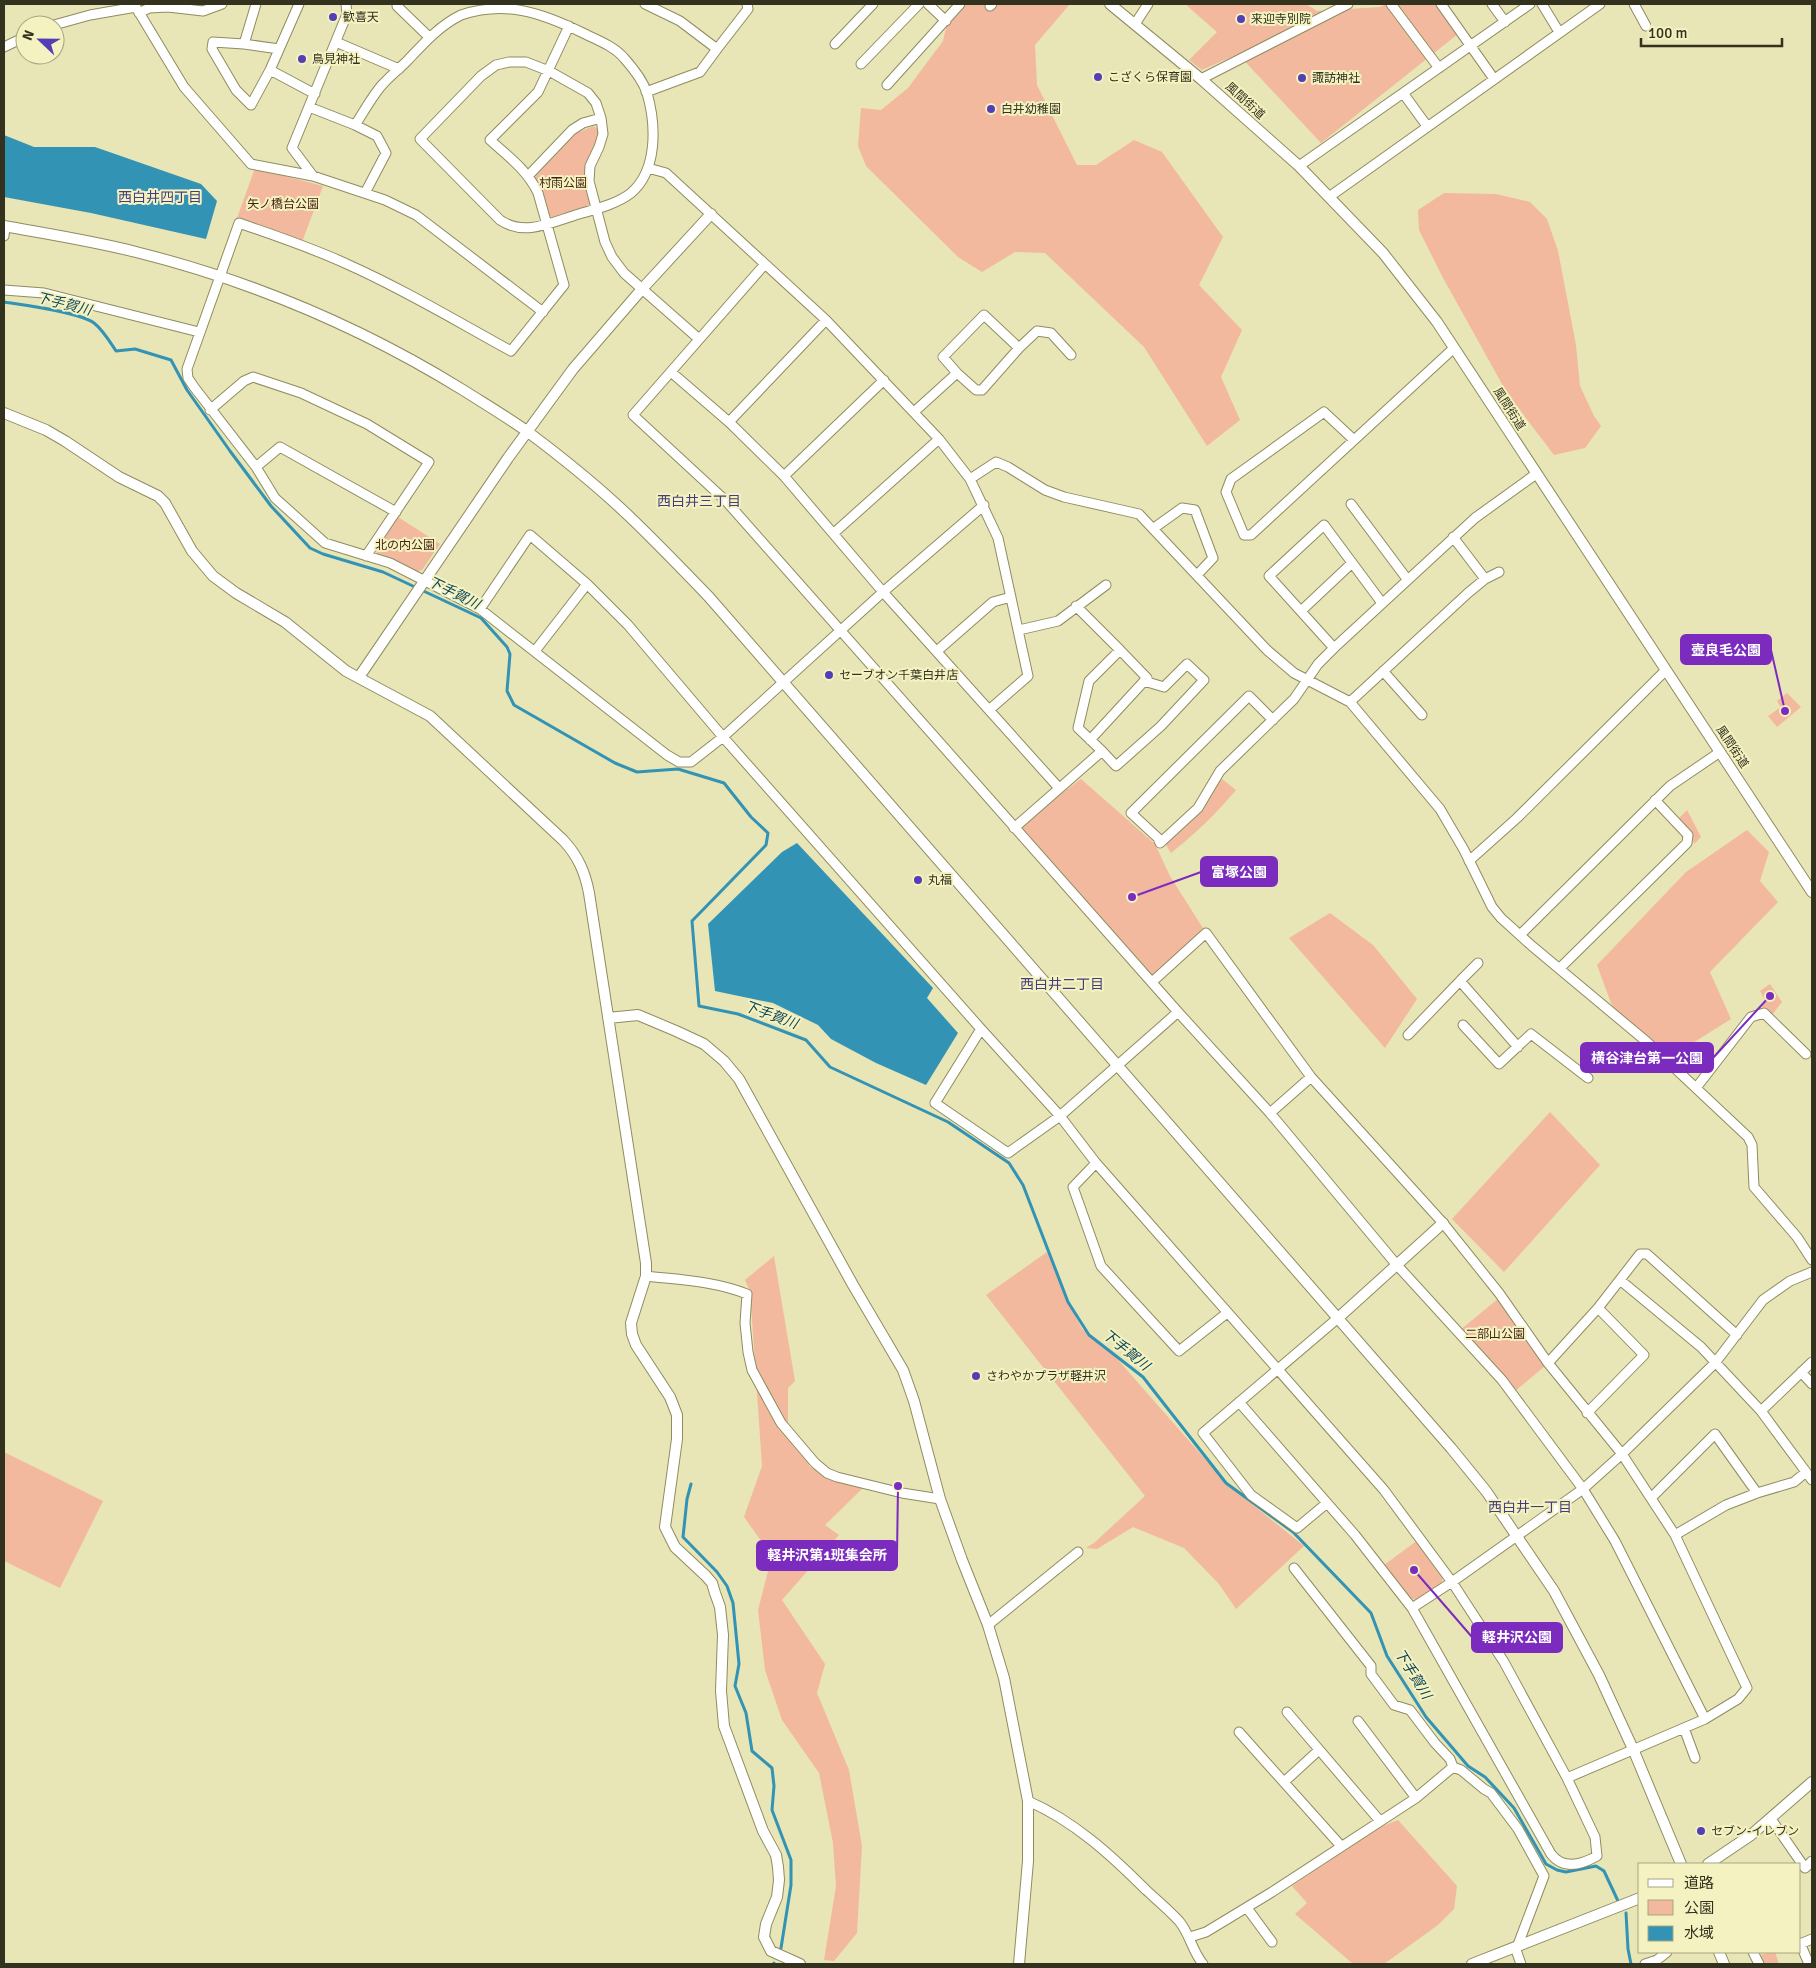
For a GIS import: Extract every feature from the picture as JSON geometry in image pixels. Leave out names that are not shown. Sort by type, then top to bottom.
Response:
[{"type":"street","points":[[65,22],[90,15],[136,8],[168,7],[203,11],[222,4]]},
{"type":"street","points":[[244,44],[256,4]]},
{"type":"street","points":[[279,49],[214,42],[212,50],[236,90],[252,105],[270,70],[299,4]]},
{"type":"street","points":[[313,176],[292,148],[347,14],[346,4]]},
{"type":"street","points":[[645,4],[680,21],[717,49]]},
{"type":"street","points":[[646,92],[700,72],[748,8],[747,4]]},
{"type":"street","points":[[835,44],[873,4]]},
{"type":"street","points":[[861,64],[919,4]]},
{"type":"street","points":[[928,4],[946,21]]},
{"type":"street","points":[[887,86],[960,4]]},
{"type":"street","name":"風間街道","points":[[1110,4],[1201,79],[1300,166],[1383,253],[1403,277],[1437,322],[1720,752],[1810,884]]},
{"type":"street","points":[[1135,24],[1148,4]]},
{"type":"street","points":[[1326,4],[1331,12]]},
{"type":"street","points":[[1201,79],[1348,4]]},
{"type":"street","points":[[1391,4],[1439,68]]},
{"type":"street","points":[[1442,4],[1494,78]]},
{"type":"street","points":[[1492,4],[1505,22]]},
{"type":"street","points":[[1300,166],[1530,4]]},
{"type":"street","points":[[1542,4],[1559,32]]},
{"type":"street","points":[[1329,197],[1600,4]]},
{"type":"street","points":[[1634,4],[1646,26]]},
{"type":"street","points":[[397,6],[429,37]]},
{"type":"street","points":[[355,125],[381,86],[429,37],[445,24],[478,8],[507,6],[534,10],[606,44],[623,56],[646,92],[651,118],[652,145],[648,168],[631,192],[597,209],[547,224],[518,229],[508,226],[500,220],[420,139],[481,76],[496,65],[509,62],[526,62],[549,71],[588,93],[596,103],[602,118],[602,134],[599,147],[590,166],[589,182],[597,209],[605,242],[612,257],[624,273],[699,339]]},
{"type":"street","points":[[136,8],[184,87],[252,164],[313,176],[399,206],[416,215],[543,312]]},
{"type":"street","points":[[569,26],[538,92],[490,140],[528,176],[538,193],[564,285],[511,352],[351,265],[300,244],[239,223],[199,332],[187,370],[188,378],[210,410],[256,467],[275,498],[325,543],[390,563],[480,609],[667,755],[679,762],[690,762],[723,737],[984,505]]},
{"type":"street","points":[[336,42],[398,69]]},
{"type":"street","points":[[270,70],[315,94]]},
{"type":"street","points":[[1403,93],[1427,126]]},
{"type":"street","points":[[309,107],[377,136],[386,153],[365,193]]},
{"type":"street","points":[[528,176],[572,130],[583,123],[602,118]]},
{"type":"street","points":[[648,168],[666,174],[826,320],[939,439],[970,478],[998,538],[1028,676],[989,710]]},
{"type":"street","points":[[358,677],[572,369],[711,214]]},
{"type":"street","points":[[4,230],[134,251],[219,276],[303,307],[382,343],[426,367],[527,432],[592,483],[631,518],[709,597],[1486,1490],[1554,1591],[1599,1675],[1633,1749],[1681,1863]]},
{"type":"street","points":[[765,264],[633,415],[726,501],[842,630],[1014,828],[1270,1113],[1396,1264],[1502,1380],[1583,1489],[1616,1541],[1705,1719]]},
{"type":"street","points":[[4,290],[44,293],[199,332]]},
{"type":"street","points":[[1019,348],[984,316],[943,357],[956,373],[976,390],[982,390],[1036,331],[1051,333],[1071,354]]},
{"type":"street","points":[[729,422],[826,320]]},
{"type":"street","points":[[1354,440],[1324,412],[1231,479],[1226,492],[1244,535],[1252,535],[1454,348]]},
{"type":"street","points":[[670,372],[729,422],[784,476],[884,592],[1059,788]]},
{"type":"street","points":[[914,412],[956,373]]},
{"type":"street","points":[[210,410],[244,381],[253,377],[301,393],[367,424],[430,462],[366,556]]},
{"type":"street","points":[[784,476],[884,380]]},
{"type":"street","points":[[4,413],[46,430],[119,477],[158,496],[165,503],[192,551],[213,576],[236,593],[285,622],[334,662],[430,716],[573,850],[586,877],[589,893],[646,1263],[646,1276],[631,1323],[632,1334],[636,1346],[670,1397],[677,1415],[677,1440],[665,1527],[675,1547],[706,1576],[712,1583],[716,1593],[723,1636],[721,1691],[724,1726],[762,1831],[776,1855],[778,1868],[777,1897],[766,1924],[764,1937],[772,1951],[800,1964]]},
{"type":"street","points":[[834,533],[939,439]]},
{"type":"street","points":[[256,467],[280,447],[396,512]]},
{"type":"street","points":[[970,478],[996,462],[1008,467],[1045,490],[1064,497],[1138,514],[1154,528],[1267,650],[1306,681],[1350,702],[1431,796],[1470,861],[1492,907],[1520,934],[1647,1042],[1748,1137],[1752,1145],[1754,1187],[1797,1237],[1812,1260]]},
{"type":"street","points":[[1273,720],[1249,696],[1131,813],[1158,838],[1160,843],[1198,808],[1220,771],[1273,720],[1294,699],[1318,664],[1334,648],[1474,518],[1536,474]]},
{"type":"street","points":[[1351,504],[1407,579]]},
{"type":"street","points":[[1154,528],[1182,508],[1195,510],[1213,558],[1197,575]]},
{"type":"street","points":[[1334,648],[1269,576],[1324,525],[1382,603]]},
{"type":"street","points":[[480,609],[530,535],[628,624],[723,737],[1060,1116],[1096,1163],[1384,1490],[1452,1582],[1504,1662],[1567,1778],[1595,1837],[1597,1856],[1590,1860],[1565,1865],[1557,1862],[1412,1608],[1356,1535],[1239,1402]]},
{"type":"street","points":[[1453,537],[1485,579]]},
{"type":"street","points":[[1301,611],[1352,564]]},
{"type":"street","points":[[1350,702],[1437,620],[1485,579],[1499,572]]},
{"type":"street","points":[[535,651],[586,584]]},
{"type":"street","points":[[1019,630],[1058,621],[1106,585]]},
{"type":"street","points":[[937,651],[993,602],[1011,597]]},
{"type":"street","points":[[1076,606],[1148,678],[1090,740]]},
{"type":"street","points":[[1120,650],[1089,681],[1078,728],[1116,766],[1160,726],[1204,680],[1187,664],[1164,686],[1144,681]]},
{"type":"street","points":[[1470,861],[1517,818],[1666,670]]},
{"type":"street","points":[[1383,671],[1422,715]]},
{"type":"street","points":[[1014,828],[1102,752]]},
{"type":"street","points":[[1520,934],[1670,786],[1720,752]]},
{"type":"street","points":[[1560,968],[1687,843],[1688,835],[1656,800]]},
{"type":"street","points":[[1152,982],[1206,933],[1311,1077],[1443,1223],[1499,1293],[1548,1363],[1622,1454],[1652,1497],[1675,1535],[1747,1688],[1738,1699],[1705,1719],[1567,1778]]},
{"type":"street","points":[[1408,1035],[1478,963]]},
{"type":"street","points":[[1460,981],[1518,1047]]},
{"type":"street","points":[[981,1029],[935,1103],[1008,1153],[1060,1116],[1119,1066],[1178,1012]]},
{"type":"street","points":[[1696,1088],[1751,1017],[1764,1013],[1806,1054]]},
{"type":"street","points":[[608,1018],[638,1015],[676,1030],[704,1044],[724,1061],[739,1079],[853,1285],[903,1370],[914,1401],[940,1499],[988,1625],[1004,1678],[1028,1800],[1028,1861],[1019,1964]]},
{"type":"street","points":[[1463,1025],[1500,1064],[1531,1034],[1588,1078]]},
{"type":"street","points":[[1270,1113],[1311,1077]]},
{"type":"street","points":[[1096,1163],[1073,1187],[1102,1266],[1179,1351],[1227,1313]]},
{"type":"street","points":[[1327,1503],[1297,1528],[1251,1495],[1204,1433],[1338,1318],[1443,1223]]},
{"type":"street","points":[[1548,1363],[1598,1308],[1640,1254],[1647,1254],[1737,1335]]},
{"type":"street","points":[[1412,1608],[1452,1582],[1583,1489],[1622,1454],[1715,1363],[1763,1300],[1790,1281],[1812,1271]]},
{"type":"street","points":[[646,1276],[711,1283],[747,1294],[746,1323],[748,1352],[752,1370],[780,1424],[815,1463],[827,1473],[902,1493],[940,1499]]},
{"type":"street","points":[[1620,1280],[1701,1348],[1760,1411],[1812,1480]]},
{"type":"street","points":[[1588,1413],[1644,1355],[1598,1308]]},
{"type":"street","points":[[1760,1411],[1812,1362]]},
{"type":"street","points":[[1801,1372],[1812,1384]]},
{"type":"street","points":[[1652,1497],[1715,1434],[1757,1493]]},
{"type":"street","points":[[1675,1535],[1726,1505],[1794,1482],[1806,1472]]},
{"type":"street","points":[[988,1625],[1078,1552]]},
{"type":"street","points":[[1294,1568],[1371,1666],[1371,1674],[1394,1705],[1410,1710],[1435,1743],[1450,1759],[1453,1767],[1461,1770],[1491,1793],[1518,1829],[1544,1876],[1516,1950],[1521,1964]]},
{"type":"street","points":[[1287,1712],[1380,1821]]},
{"type":"street","points":[[1358,1721],[1416,1798]]},
{"type":"street","points":[[1684,1728],[1695,1758]]},
{"type":"street","points":[[1239,1732],[1341,1846]]},
{"type":"street","points":[[1284,1782],[1319,1750]]},
{"type":"street","points":[[1190,1937],[1206,1932],[1247,1908],[1416,1798],[1453,1767]]},
{"type":"street","points":[[1709,1863],[1771,1819],[1812,1782]]},
{"type":"street","points":[[1028,1800],[1080,1831],[1111,1855],[1180,1922],[1190,1937],[1195,1955],[1203,1964]]},
{"type":"street","points":[[1771,1819],[1805,1868],[1812,1861]]},
{"type":"street","points":[[1472,1964],[1638,1899]]},
{"type":"street","points":[[1247,1908],[1272,1942]]},
{"type":"street","points":[[1801,1946],[1809,1964]]},
{"type":"street","points":[[1645,1964],[1657,1960],[1666,1953]]},
{"type":"green space","points":[[954,4],[1070,4],[1035,45],[1037,85],[1077,165],[1096,165],[1134,140],[1162,152],[1223,237],[1199,285],[1242,330],[1221,377],[1240,420],[1207,446],[1144,347],[1045,253],[1015,252],[982,272],[958,257],[866,166],[858,146],[861,108],[881,110],[908,88],[943,41],[950,10]]},
{"type":"green space","points":[[1185,4],[1306,4],[1317,11],[1380,7],[1387,4],[1441,4],[1458,34],[1321,143],[1238,54],[1202,70],[1189,60],[1217,32]]},
{"type":"green space","name":"村雨公園","points":[[593,126],[601,131],[588,170],[591,201],[588,208],[556,219],[548,215],[535,181],[536,173],[573,135]]},
{"type":"green space","name":"矢ノ橋台公園","points":[[255,168],[323,186],[302,242],[237,218]]},
{"type":"green space","points":[[1444,193],[1496,194],[1530,202],[1547,219],[1558,251],[1576,345],[1580,386],[1594,416],[1601,426],[1585,448],[1554,455],[1507,393],[1442,276],[1419,230],[1418,210]]},
{"type":"green space","name":"北の内公園","points":[[398,517],[440,544],[422,570],[415,572],[378,556],[376,549]]},
{"type":"green space","points":[[1787,693],[1801,707],[1777,727],[1768,716],[1781,707],[1777,701]]},
{"type":"green space","points":[[1081,779],[1155,844],[1170,876],[1206,933],[1152,975],[1016,827]]},
{"type":"green space","points":[[1222,779],[1236,790],[1205,823],[1171,853],[1165,843]]},
{"type":"green space","points":[[1687,810],[1701,837],[1694,844],[1692,835],[1678,819]]},
{"type":"green space","points":[[1747,830],[1769,852],[1760,881],[1778,902],[1710,972],[1731,1019],[1661,1063],[1624,1026],[1611,1003],[1597,965],[1686,872]]},
{"type":"green space","points":[[1330,913],[1373,945],[1417,999],[1385,1048],[1289,938]]},
{"type":"green space","points":[[1770,984],[1782,1002],[1772,1015],[1762,1006],[1766,1001],[1760,991]]},
{"type":"green space","points":[[1550,1112],[1600,1165],[1504,1272],[1452,1219]]},
{"type":"green space","points":[[1047,1252],[1068,1302],[1082,1329],[1112,1353],[1226,1483],[1304,1546],[1236,1609],[1219,1584],[1184,1548],[1133,1527],[1097,1549],[1086,1548],[1094,1543],[1145,1496],[986,1295]]},
{"type":"green space","points":[[774,1256],[795,1381],[788,1388],[788,1425],[810,1467],[839,1481],[864,1487],[825,1525],[839,1535],[782,1600],[825,1664],[817,1693],[849,1770],[862,1846],[857,1933],[834,1961],[824,1960],[836,1886],[833,1843],[819,1773],[782,1720],[765,1670],[758,1610],[772,1556],[744,1517],[762,1466],[750,1291],[745,1280]]},
{"type":"green space","name":"二部山公園","points":[[1499,1298],[1520,1325],[1545,1366],[1513,1393],[1459,1331]]},
{"type":"green space","points":[[4,1452],[103,1501],[60,1588],[4,1561]]},
{"type":"green space","points":[[1418,1540],[1443,1575],[1442,1582],[1416,1600],[1409,1598],[1384,1565]]},
{"type":"green space","points":[[1398,1820],[1457,1886],[1454,1909],[1438,1925],[1384,1964],[1353,1964],[1295,1914],[1307,1903],[1292,1886],[1378,1828]]},
{"type":"green space","points":[[1775,1953],[1779,1964],[1764,1964],[1761,1955]]},
{"type":"water","points":[[4,135],[34,147],[95,147],[201,184],[217,201],[206,239],[91,213],[4,197]]},
{"type":"water","points":[[797,843],[933,988],[927,998],[958,1033],[926,1085],[876,1063],[831,1039],[818,1025],[773,1003],[715,991],[708,924],[782,852]]},
{"type":"waterway","name":"下手賀川","points":[[4,302],[51,310],[87,319],[97,326],[116,351],[135,349],[171,360],[187,390],[230,451],[271,506],[310,548],[323,554],[383,572],[481,618],[507,647],[510,654],[507,691],[514,705],[615,763],[637,772],[678,769],[724,783],[751,817],[768,833],[766,845],[692,921],[699,1006],[738,1014],[806,1040],[830,1067],[948,1122],[1009,1163],[1023,1185],[1068,1302],[1089,1335],[1143,1377],[1226,1483],[1293,1532],[1371,1613],[1387,1656],[1426,1717],[1468,1766],[1485,1777],[1514,1808],[1546,1864],[1566,1872],[1596,1866],[1604,1871],[1618,1901]]},
{"type":"waterway","points":[[691,1484],[687,1499],[683,1537],[717,1572],[727,1586],[733,1603],[739,1664],[735,1686],[746,1713],[752,1751],[772,1768],[774,1786],[772,1810],[791,1860],[791,1885],[781,1948]]},
{"type":"waterway","name":"下手賀川","points":[[1626,1913],[1628,1949],[1631,1964]]},
{"type":"place","name":"歓喜天","points":[[333,17]]},
{"type":"place","name":"来迎寺別院","points":[[1241,19]]},
{"type":"place","name":"鳥見神社","points":[[302,59]]},
{"type":"place","name":"こざくら保育園","points":[[1098,77]]},
{"type":"place","name":"諏訪神社","points":[[1302,78]]},
{"type":"place","name":"白井幼稚園","points":[[991,109]]},
{"type":"place","name":"セーブオン千葉白井店","points":[[829,675]]},
{"type":"place","name":"壺良毛公園","points":[[1785,711]]},
{"type":"place","name":"丸福","points":[[918,880]]},
{"type":"place","name":"富塚公園","points":[[1132,897]]},
{"type":"place","name":"横谷津台第一公園","points":[[1770,996]]},
{"type":"place","name":"さわやかプラザ軽井沢","points":[[976,1376]]},
{"type":"place","name":"軽井沢第1班集会所","points":[[898,1486]]},
{"type":"place","name":"軽井沢公園","points":[[1414,1570]]},
{"type":"place","name":"セブン-イレブン","points":[[1701,1831]]},
{"type":"district","name":"西白井四丁目","points":[[160,197]]},
{"type":"district","name":"西白井三丁目","points":[[699,501]]},
{"type":"district","name":"西白井二丁目","points":[[1062,984]]},
{"type":"district","name":"西白井一丁目","points":[[1530,1507]]}]
